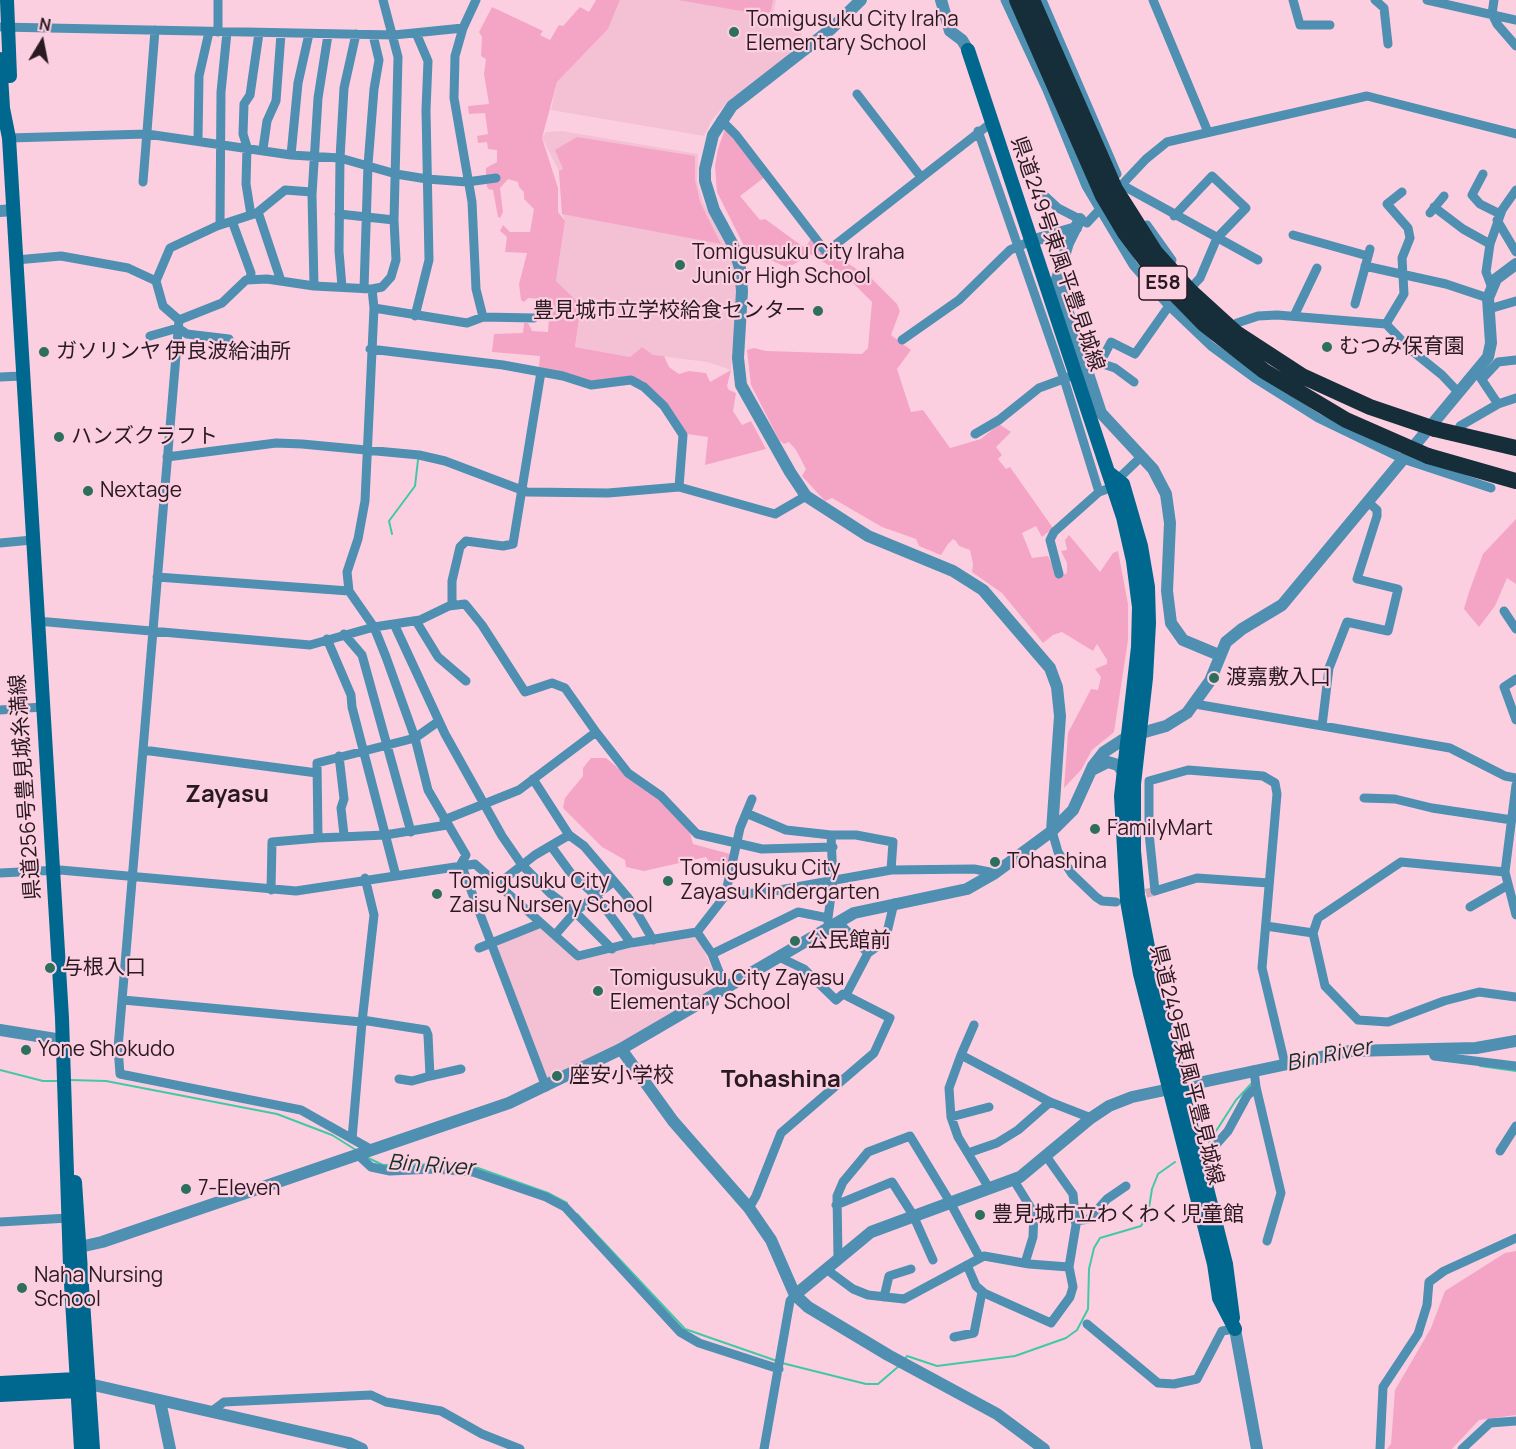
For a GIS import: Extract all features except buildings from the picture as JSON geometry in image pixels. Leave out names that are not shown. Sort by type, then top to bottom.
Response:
[{"type":"highway","name":"E58","points":[[1017,0],[1103,196],[1125,234],[1167,286],[1228,345],[1294,391],[1346,420],[1428,456],[1516,481]]},
{"type":"highway","name":"E58","points":[[1032,0],[1115,189],[1150,245],[1185,286],[1236,333],[1287,368],[1361,404],[1516,448]]},
{"type":"main road","name":"県道256号豊見城糸満線","points":[[7,0],[4,27],[9,138],[7,210],[16,260],[68,1145],[68,1218],[75,1248]]},
{"type":"main road","name":"県道249号東風平豊見城線","points":[[968,50],[991,123],[1024,244],[1076,374],[1113,479],[1123,484],[1135,523],[1148,587],[1148,648],[1133,736],[1123,772],[1121,825],[1127,901],[1140,974],[1175,1087],[1200,1154],[1226,1264],[1235,1329]]},
{"type":"main road","name":"県道256号豊見城糸満線","points":[[0,58],[3,108],[9,138]]},
{"type":"main road","name":"県道249号東風平豊見城線","points":[[1133,736],[1138,895],[1219,1298],[1235,1329]]},
{"type":"main road","name":"県道256号豊見城糸満線","points":[[68,1145],[77,1188],[75,1248],[81,1385],[81,1449]]},
{"type":"main road","points":[[0,1383],[81,1385]]},
{"type":"main road","name":"県道256号豊見城糸満線","points":[[81,1385],[93,1449]]},
{"type":"main road","points":[[0,1395],[81,1385]]},
{"type":"street","points":[[218,0],[220,225]]},
{"type":"street","points":[[150,336],[222,303],[246,280],[368,289],[382,287],[391,277],[396,260],[394,220],[398,57],[383,0]]},
{"type":"street","points":[[476,0],[463,28],[455,56],[454,98],[472,202],[476,289],[483,318]]},
{"type":"street","points":[[861,0],[831,28],[732,106],[721,120],[709,146],[705,182],[714,210],[733,246],[740,268],[742,291],[738,358],[741,385],[806,496],[868,536],[953,571],[983,590],[1050,668],[1057,687],[1060,716],[1052,831],[1058,852],[1072,874],[1095,897],[1102,901],[1116,902]]},
{"type":"street","points":[[941,0],[950,31],[962,40],[968,50]]},
{"type":"street","points":[[1005,0],[1099,211],[1133,265],[1168,305],[1211,346],[1256,379],[1318,418],[1403,459],[1491,488]]},
{"type":"street","points":[[1042,0],[1122,185],[1166,253],[1195,286],[1237,323],[1299,371],[1320,383],[1436,425]]},
{"type":"street","points":[[1153,0],[1208,132]]},
{"type":"street","points":[[1293,0],[1299,25],[1330,25]]},
{"type":"street","points":[[1375,0],[1384,8],[1388,44]]},
{"type":"street","points":[[1427,0],[1516,20]]},
{"type":"street","points":[[1494,0],[1492,14],[1497,24],[1516,46]]},
{"type":"street","points":[[4,27],[328,35],[394,35],[463,28]]},
{"type":"street","points":[[143,182],[155,30]]},
{"type":"street","points":[[198,140],[199,76],[218,32]]},
{"type":"street","points":[[259,33],[250,95],[244,104],[243,134],[247,147],[246,184],[254,214],[281,281]]},
{"type":"street","points":[[263,149],[267,121],[276,101],[281,33]]},
{"type":"street","points":[[415,316],[429,260],[428,61],[417,33]]},
{"type":"street","points":[[291,155],[298,83],[309,34]]},
{"type":"street","points":[[342,287],[339,214],[340,158],[344,88],[356,34]]},
{"type":"street","points":[[314,286],[312,192],[314,156],[318,98],[328,35]]},
{"type":"street","points":[[373,35],[379,60],[374,90],[366,217],[368,289],[374,308],[365,449],[365,501],[358,538],[347,572],[349,591],[374,627],[415,738],[428,790],[466,855],[461,864],[546,1087]]},
{"type":"street","points":[[857,94],[921,177]]},
{"type":"street","points":[[902,340],[959,300],[1010,250],[1078,224],[1087,223],[1122,185],[1167,142],[1367,96],[1516,134]]},
{"type":"street","points":[[721,120],[736,135],[826,252],[991,123]]},
{"type":"street","points":[[978,131],[1024,244]]},
{"type":"street","points":[[9,138],[147,134],[263,149],[291,155],[340,158],[396,174],[427,179],[467,182],[496,178]]},
{"type":"street","points":[[1483,174],[1472,195],[1498,217],[1516,252]]},
{"type":"street","points":[[975,434],[999,420],[1039,388],[1100,363],[1111,342],[1135,354],[1168,305],[1195,286],[1217,238],[1246,208],[1212,176],[1174,216]]},
{"type":"street","points":[[1122,185],[1174,216],[1258,260]]},
{"type":"street","points":[[229,339],[187,334],[163,306],[156,281],[170,248],[220,225],[254,214],[285,190],[312,192]]},
{"type":"street","points":[[1386,324],[1404,294],[1402,258],[1410,238],[1408,228],[1387,204],[1402,192]]},
{"type":"street","points":[[1479,375],[1488,357],[1491,343],[1490,298],[1486,272],[1490,244],[1498,217],[1515,193]]},
{"type":"street","points":[[1045,196],[1078,224]]},
{"type":"street","points":[[1444,196],[1432,210],[1490,244]]},
{"type":"street","points":[[339,214],[394,220]]},
{"type":"street","points":[[232,221],[251,273],[250,280]]},
{"type":"street","points":[[1078,224],[1060,262],[1057,279],[1099,492]]},
{"type":"street","points":[[1293,235],[1367,257],[1403,275],[1446,284],[1490,298],[1516,302]]},
{"type":"street","points":[[16,260],[61,256],[128,268],[156,281]]},
{"type":"street","points":[[1355,304],[1367,257]]},
{"type":"street","points":[[1490,298],[1496,279],[1516,264]]},
{"type":"street","points":[[1294,316],[1317,268]]},
{"type":"street","points":[[374,308],[467,323],[483,318],[534,318]]},
{"type":"street","points":[[1237,323],[1258,316],[1294,316],[1386,324],[1459,393]]},
{"type":"street","points":[[178,324],[118,1048],[120,1074],[301,1110],[352,1139],[364,1153],[371,1167],[390,1171],[434,1169],[473,1172],[546,1197],[565,1207],[680,1332],[699,1343],[780,1365]]},
{"type":"street","points":[[370,349],[541,372],[591,385],[631,381],[644,387],[664,406],[683,435],[679,487]]},
{"type":"street","points":[[75,1248],[509,1103],[621,1049],[782,958],[832,922],[854,913],[894,903],[938,897],[967,890],[995,873],[1052,831],[1079,801],[1089,772],[1104,752],[1133,736],[1174,722],[1195,704],[1210,681],[1226,642],[1242,629],[1282,605],[1367,501],[1436,425],[1459,393],[1498,362],[1516,360]]},
{"type":"street","points":[[1100,363],[1115,368],[1134,382]]},
{"type":"street","points":[[452,605],[452,582],[460,547],[466,541],[503,546],[513,544],[541,372]]},
{"type":"street","points":[[1076,374],[1101,413],[1152,469],[1166,494],[1170,523],[1167,591],[1171,623],[1183,640],[1219,655]]},
{"type":"street","points":[[1479,375],[1498,404]]},
{"type":"street","points":[[0,377],[22,376]]},
{"type":"street","points":[[1460,426],[1498,404],[1516,398]]},
{"type":"street","points":[[167,457],[276,442],[419,455],[445,461],[522,490],[608,493],[679,487],[775,514],[806,496]]},
{"type":"street","points":[[1059,574],[1050,540],[1053,532],[1141,457]]},
{"type":"street","points":[[1322,726],[1329,668],[1347,622],[1388,631],[1398,589],[1357,579],[1377,516],[1377,510],[1367,501]]},
{"type":"street","points":[[0,543],[32,540]]},
{"type":"street","points":[[157,577],[349,591]]},
{"type":"street","points":[[37,621],[310,645],[374,627],[416,621],[452,605],[465,604],[482,625],[525,692],[552,683],[565,688],[628,773],[661,796],[698,834],[762,849],[833,847]]},
{"type":"street","points":[[1503,611],[1516,629]]},
{"type":"street","points":[[416,621],[438,657],[466,681]]},
{"type":"street","points":[[394,624],[439,721],[481,803],[522,865],[550,894],[575,912],[612,949]]},
{"type":"street","points":[[344,634],[362,655],[411,832]]},
{"type":"street","points":[[327,639],[351,695],[396,876]]},
{"type":"street","points":[[1516,679],[1504,687],[1516,720]]},
{"type":"street","points":[[1195,704],[1450,748],[1505,776],[1516,778]]},
{"type":"street","points":[[0,710],[42,707]]},
{"type":"street","points":[[318,838],[316,763],[386,743],[415,738],[439,721]]},
{"type":"street","points":[[272,890],[272,842],[344,835],[386,836],[411,832],[445,822],[481,803],[519,790],[596,732]]},
{"type":"street","points":[[143,750],[317,773]]},
{"type":"street","points":[[339,756],[344,799],[341,808],[344,835]]},
{"type":"street","points":[[1089,772],[1108,762],[1118,765],[1123,772]]},
{"type":"street","points":[[1269,884],[1197,878],[1155,891],[1149,833],[1149,781],[1188,770],[1263,776],[1275,783],[1277,794],[1262,968],[1284,1064]]},
{"type":"street","points":[[533,779],[569,835],[585,846],[629,899],[653,940]]},
{"type":"street","points":[[1516,785],[1513,849],[1505,872],[1516,915]]},
{"type":"street","points":[[1364,798],[1395,799],[1432,808],[1514,815]]},
{"type":"street","points":[[0,873],[52,870],[272,890],[321,888],[366,878],[396,876],[461,864],[475,864],[578,956],[631,943],[697,932],[725,896],[737,843],[752,799]]},
{"type":"street","points":[[746,813],[786,830],[856,835],[892,842],[891,870]]},
{"type":"street","points":[[498,884],[522,865],[569,835]]},
{"type":"street","points":[[831,835],[833,847],[832,922]]},
{"type":"street","points":[[550,846],[570,872],[596,896],[631,943]]},
{"type":"street","points":[[1505,872],[1401,862],[1318,918],[1313,933],[1324,986],[1358,1020],[1388,1022],[1444,1001],[1479,992],[1516,997]]},
{"type":"street","points":[[725,896],[833,881],[891,870],[974,869],[995,873]]},
{"type":"street","points":[[352,1139],[374,915],[366,878]]},
{"type":"street","points":[[555,935],[575,912],[613,882]]},
{"type":"street","points":[[1470,907],[1508,885]]},
{"type":"street","points":[[846,995],[868,953],[885,941],[894,903]]},
{"type":"street","points":[[712,954],[798,912],[832,922],[868,953]]},
{"type":"street","points":[[479,948],[541,923]]},
{"type":"street","points":[[1266,926],[1313,933]]},
{"type":"street","points":[[697,932],[712,954],[726,990]]},
{"type":"street","points":[[749,1208],[781,1133],[874,1053],[890,1018],[843,994],[836,1000],[804,969],[782,958]]},
{"type":"street","points":[[123,1000],[362,1021],[426,1030],[430,1076]]},
{"type":"street","points":[[974,1025],[949,1088],[951,1117],[968,1153],[989,1188]]},
{"type":"street","points":[[0,1030],[62,1040]]},
{"type":"street","points":[[764,1449],[790,1301],[838,1257],[871,1232],[1013,1179],[1046,1156],[1091,1118],[1120,1101],[1175,1087],[1349,1051],[1476,1048],[1516,1041]]},
{"type":"street","points":[[1431,1048],[1434,1056],[1516,1066]]},
{"type":"street","points":[[621,1049],[674,1121],[749,1208],[771,1240],[795,1295],[808,1307],[895,1359],[997,1414],[1044,1449]]},
{"type":"street","points":[[961,1055],[1050,1102],[1091,1118]]},
{"type":"street","points":[[399,1079],[412,1081],[462,1069]]},
{"type":"street","points":[[1254,1070],[1281,1193],[1267,1241]]},
{"type":"street","points":[[1200,1154],[1213,1148],[1228,1131],[1247,1096],[1256,1087]]},
{"type":"street","points":[[968,1153],[997,1143],[1011,1135],[1050,1102]]},
{"type":"street","points":[[951,1117],[989,1107]]},
{"type":"street","points":[[1500,1151],[1516,1126]]},
{"type":"street","points":[[838,1257],[836,1205],[843,1182],[868,1152],[910,1136],[950,1202],[980,1258]]},
{"type":"street","points":[[967,1265],[976,1286],[982,1292],[1051,1323],[1070,1296],[1073,1287],[1069,1267],[1075,1221],[1073,1194],[1046,1156]]},
{"type":"street","points":[[1013,1179],[1034,1213],[1033,1237],[1025,1263]]},
{"type":"street","points":[[836,1205],[892,1182],[913,1215],[933,1260]]},
{"type":"street","points":[[1075,1221],[1089,1219],[1107,1199],[1126,1186]]},
{"type":"street","points":[[0,1222],[68,1218]]},
{"type":"street","points":[[1380,1449],[1383,1387],[1418,1334],[1427,1305],[1429,1282],[1443,1271],[1516,1238]]},
{"type":"street","points":[[826,1269],[853,1289],[884,1297],[904,1299],[984,1256],[1069,1267]]},
{"type":"street","points":[[884,1297],[889,1276],[911,1269]]},
{"type":"street","points":[[954,1336],[974,1334],[982,1292]]},
{"type":"street","points":[[1087,1324],[1158,1383],[1174,1384],[1197,1379],[1222,1331],[1235,1329],[1257,1449]]},
{"type":"street","points":[[81,1385],[212,1411],[349,1443],[362,1449]]},
{"type":"street","points":[[212,1411],[224,1402],[371,1395],[386,1402],[441,1411],[482,1434],[520,1449]]},
{"type":"street","points":[[160,1401],[170,1449]]},
{"type":"street","points":[[1462,1449],[1490,1423],[1516,1421]]},
{"type":"shaded area","points":[[596,0],[620,0],[608,29],[557,82],[542,138],[558,188],[558,212],[565,221],[556,281],[581,305],[575,347],[630,357],[642,347],[653,355],[664,356],[669,367],[679,374],[689,371],[706,373],[710,382],[731,370],[727,386],[729,390],[736,393],[733,411],[742,425],[751,421],[766,449],[705,465],[708,437],[687,434],[668,404],[643,381],[631,377],[592,381],[539,367],[540,356],[492,352],[494,334],[523,333],[524,323],[528,323],[532,331],[548,332],[549,317],[552,315],[554,305],[539,299],[528,298],[524,302],[521,300],[519,284],[527,253],[505,252],[507,237],[500,231],[503,225],[510,232],[530,232],[534,209],[524,199],[524,192],[518,182],[508,179],[500,188],[503,212],[500,218],[498,217],[493,190],[488,189],[486,183],[486,168],[497,162],[497,150],[488,149],[487,142],[478,143],[477,136],[488,134],[485,113],[469,114],[468,106],[489,104],[484,74],[486,59],[481,56],[482,37],[479,32],[492,7],[543,31],[540,35],[550,40],[559,25],[563,26],[580,7],[589,12]]},
{"type":"shaded area","points":[[620,0],[776,0],[773,16],[804,21],[799,48],[727,102],[712,120],[704,136],[551,110],[557,82],[608,29]]},
{"type":"shaded area","points":[[678,0],[773,0],[770,16]]},
{"type":"shaded area","points":[[725,129],[765,177],[740,196],[760,220],[765,219],[805,248],[812,237],[829,252],[870,277],[897,304],[900,311],[891,335],[911,350],[897,369],[911,412],[923,410],[950,448],[981,439],[999,424],[1011,432],[996,447],[1002,455],[998,459],[1006,469],[1010,467],[1053,528],[1042,537],[1036,526],[1022,533],[1032,558],[1048,556],[1058,577],[1067,573],[1067,563],[1061,551],[1067,550],[1065,540],[1069,535],[1100,572],[1113,553],[1118,551],[1128,604],[1128,640],[1114,732],[1092,750],[1081,770],[1064,788],[1068,733],[1091,689],[1098,690],[1101,677],[1095,669],[1107,664],[1107,660],[1097,644],[1093,651],[1062,632],[1053,635],[1043,643],[1002,593],[972,572],[970,550],[959,546],[953,539],[941,555],[919,546],[916,539],[882,527],[832,498],[825,501],[802,476],[806,469],[796,450],[789,442],[784,444],[779,440],[751,385],[747,350],[754,348],[766,351],[862,354],[868,348],[872,302],[845,275],[810,254],[788,268],[745,248],[717,192],[715,166]]},
{"type":"shaded area","points":[[562,131],[698,154],[697,181],[703,202],[728,249],[735,269],[737,289],[731,370],[707,362],[653,355],[642,347],[630,357],[575,347],[581,305],[556,281],[565,221],[562,214],[559,171],[542,138],[546,132]]},
{"type":"shaded area","points":[[577,137],[695,156],[695,180],[700,202],[721,244],[562,214],[559,171],[563,169],[555,150]]},
{"type":"shaded area","points":[[1516,519],[1516,584],[1507,578],[1495,606],[1479,627],[1464,609],[1469,592],[1483,554]]},
{"type":"shaded area","points":[[591,758],[606,758],[642,788],[660,798],[690,833],[693,844],[730,854],[728,865],[718,873],[714,871],[706,857],[644,871],[626,867],[625,860],[602,847],[563,808],[565,798],[583,776],[583,768]]},
{"type":"shaded area","points":[[541,925],[577,959],[691,935],[700,941],[721,990],[548,1082],[494,945]]},
{"type":"shaded area","points":[[1516,1251],[1516,1415],[1479,1420],[1452,1449],[1387,1449],[1391,1444],[1395,1390],[1431,1328],[1445,1291],[1505,1253]]},
{"type":"waterway","points":[[392,534],[389,521],[415,486],[418,460]]},
{"type":"waterway","name":"Bin River","points":[[1480,1066],[1516,1071]]},
{"type":"waterway","name":"Bin River","points":[[0,1070],[43,1081],[58,1081]]},
{"type":"waterway","name":"Bin River","points":[[70,1080],[106,1081],[277,1114],[332,1135],[356,1150]]},
{"type":"waterway","name":"Bin River","points":[[1209,1142],[1236,1100],[1252,1083]]},
{"type":"waterway","name":"Bin River","points":[[366,1157],[383,1165],[453,1164],[478,1168],[548,1193],[567,1203]]},
{"type":"waterway","name":"Bin River","points":[[904,1360],[907,1356],[937,1366],[1015,1356],[1066,1338],[1077,1330],[1088,1309],[1089,1269],[1094,1248],[1100,1238],[1141,1226],[1148,1214],[1152,1189],[1158,1174],[1175,1162]]},
{"type":"waterway","name":"Bin River","points":[[577,1214],[685,1329],[777,1361]]},
{"type":"waterway","points":[[782,1363],[866,1384],[878,1384],[899,1366]]},
{"type":"tunnel","points":[[1133,897],[1155,891]]},
{"type":"place","name":"Tomigusuku City Iraha Elementary School","points":[[734,32]]},
{"type":"place","name":"Tomigusuku City Iraha Junior High School","points":[[680,265]]},
{"type":"place","name":"豊見城市立学校給食センター","points":[[818,311]]},
{"type":"place","name":"むつみ保育園","points":[[1327,347]]},
{"type":"place","name":"ガソリンヤ 伊良波給油所","points":[[44,352]]},
{"type":"place","name":"ハンズクラフト","points":[[59,437]]},
{"type":"place","name":"Nextage","points":[[88,491]]},
{"type":"place","name":"渡嘉敷入口","points":[[1214,678]]},
{"type":"place","name":"FamilyMart","points":[[1095,829]]},
{"type":"place","name":"Tohashina","points":[[995,862]]},
{"type":"place","name":"Tomigusuku City Zayasu Kindergarten","points":[[668,881]]},
{"type":"place","name":"Tomigusuku City Zaisu Nursery School","points":[[437,894]]},
{"type":"place","name":"公民館前","points":[[795,941]]},
{"type":"place","name":"与根入口","points":[[50,968]]},
{"type":"place","name":"Tomigusuku City Zayasu Elementary School","points":[[598,991]]},
{"type":"place","name":"Yone Shokudo","points":[[26,1050]]},
{"type":"place","name":"座安小学校","points":[[557,1076]]},
{"type":"place","name":"7-Eleven","points":[[186,1189]]},
{"type":"place","name":"豊見城市立わくわく児童館","points":[[980,1215]]},
{"type":"place","name":"Naha Nursing School","points":[[22,1288]]},
{"type":"district","name":"Zayasu","points":[[227,795]]},
{"type":"district","name":"Tohashina","points":[[781,1080]]}]
